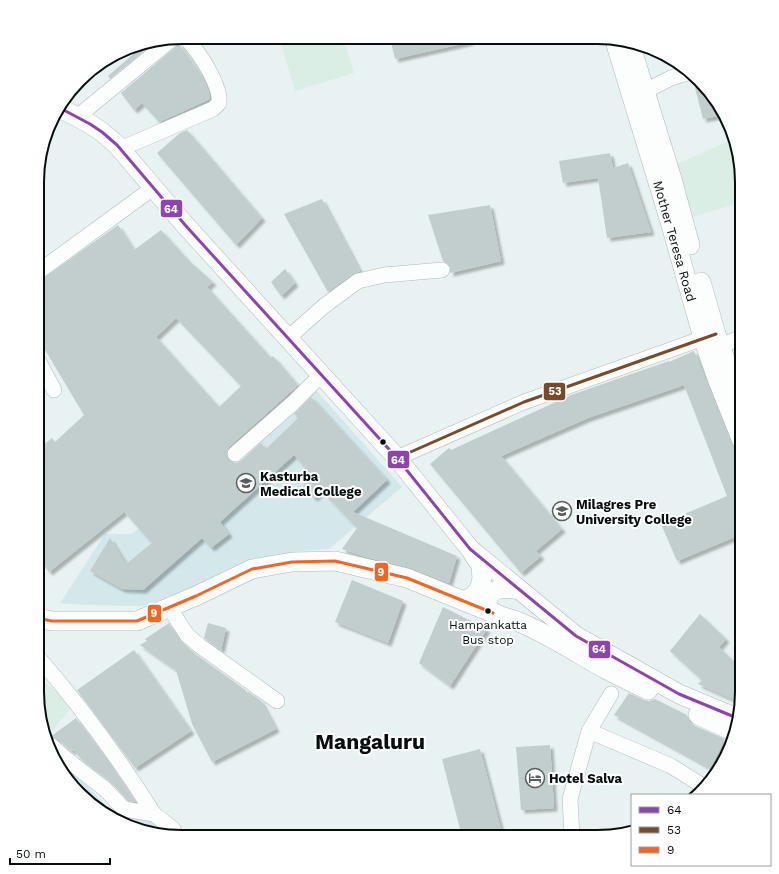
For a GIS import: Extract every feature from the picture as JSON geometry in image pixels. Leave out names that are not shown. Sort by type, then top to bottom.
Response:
[{"type":"main road","name":"Mother Teresa Road","points":[[616,45],[671,225],[713,339],[718,381],[735,424]]},
{"type":"main road","points":[[632,49],[672,179],[713,339],[735,390]]},
{"type":"main road","points":[[64,111],[102,132],[120,149],[153,188],[397,458],[470,549],[481,566],[482,578],[479,590],[472,597],[463,601]]},
{"type":"main road","points":[[470,549],[576,636],[679,694],[733,716]]},
{"type":"main road","points":[[44,619],[52,621],[137,621],[196,596],[252,569],[292,562],[334,560],[407,578],[493,613],[517,621],[545,633],[619,676],[730,729]]},
{"type":"main road","points":[[493,613],[487,603],[489,596],[493,591],[504,589],[520,590]]},
{"type":"street","points":[[120,149],[213,110],[219,103],[218,91],[213,78],[192,44]]},
{"type":"street","points":[[77,117],[164,45]]},
{"type":"street","points":[[645,91],[671,78],[683,74]]},
{"type":"street","points":[[44,268],[153,188]]},
{"type":"street","points":[[288,338],[324,306],[358,281],[384,275],[442,270]]},
{"type":"street","points":[[397,458],[524,402],[713,339],[735,337]]},
{"type":"street","points":[[44,371],[54,390]]},
{"type":"street","points":[[235,454],[321,375]]},
{"type":"street","points":[[169,607],[187,634],[200,646],[277,701]]},
{"type":"street","points":[[44,664],[74,700],[134,782],[154,814],[174,830]]},
{"type":"street","points":[[572,830],[570,799],[589,731],[611,694]]},
{"type":"street","points":[[589,731],[671,766],[700,784]]},
{"type":"street","points":[[57,751],[105,790],[124,809],[154,814]]},
{"type":"shaded area","name":"Kasturba Medical College","points":[[307,380],[402,487],[329,549],[300,551],[143,606],[60,603],[105,534],[132,534],[255,432]]},
{"type":"shaded area","points":[[56,748],[67,765],[107,807],[91,796],[78,783],[67,769]]},
{"type":"shaded area","points":[[113,811],[160,811],[183,830],[173,830],[146,825]]},
{"type":"green space","points":[[281,44],[345,44],[354,73],[295,91]]},
{"type":"green space","points":[[729,141],[735,173],[735,204],[693,217],[677,164]]},
{"type":"green space","points":[[44,682],[74,704],[53,730],[50,730],[47,719],[44,701]]},
{"type":"building","points":[[179,44],[200,73],[208,90],[210,99],[159,122],[142,103],[134,110],[121,93]]},
{"type":"building","points":[[391,44],[461,44],[395,59]]},
{"type":"building","points":[[146,49],[110,79],[108,76],[136,52]]},
{"type":"building","points":[[694,84],[712,105],[718,116],[703,119]]},
{"type":"building","points":[[187,130],[262,218],[236,245],[157,153],[180,133]]},
{"type":"building","points":[[610,153],[613,168],[628,163],[651,232],[607,238],[598,178],[563,183],[559,161]]},
{"type":"building","points":[[322,199],[360,271],[353,274],[328,292],[284,214]]},
{"type":"building","points":[[490,205],[501,261],[450,273],[450,265],[443,261],[428,215]]},
{"type":"building","points":[[118,225],[134,250],[161,230],[188,260],[213,282],[207,287],[271,358],[273,356],[298,385],[229,447],[226,455],[229,460],[232,463],[241,461],[261,443],[266,449],[298,418],[294,414],[311,397],[387,480],[353,512],[457,556],[449,583],[411,568],[366,557],[342,549],[357,528],[322,491],[314,498],[303,485],[313,476],[294,455],[220,522],[229,534],[211,548],[202,538],[143,590],[122,589],[90,571],[110,538],[126,564],[152,543],[125,513],[128,509],[49,572],[44,565],[44,444],[52,438],[55,442],[84,415],[44,348],[44,278]],"holes":[[[176,318],[241,386],[219,407],[156,337]]]},
{"type":"building","points":[[285,269],[295,283],[281,296],[271,282]]},
{"type":"building","points":[[694,351],[735,451],[735,537],[677,561],[661,524],[727,496],[684,385],[588,418],[501,456],[562,529],[536,551],[541,556],[521,573],[430,464],[449,448],[451,450],[571,395],[669,362]]},
{"type":"building","points":[[352,580],[403,601],[388,643],[335,622]]},
{"type":"building","points":[[443,607],[487,629],[450,686],[419,663]]},
{"type":"building","points":[[700,614],[726,639],[719,647],[735,662],[735,700],[698,684],[702,680],[670,651]]},
{"type":"building","points":[[169,623],[180,640],[194,653],[244,689],[247,693],[249,692],[261,701],[276,729],[212,762],[192,724],[176,670],[140,645],[147,641],[145,639]]},
{"type":"building","points":[[208,623],[226,628],[221,650],[204,638]]},
{"type":"building","points":[[134,650],[191,731],[135,768],[77,690]]},
{"type":"building","points":[[629,693],[644,700],[649,701],[655,699],[687,715],[689,721],[693,725],[725,739],[710,768],[614,715]]},
{"type":"building","points":[[76,718],[106,758],[135,802],[128,801],[111,782],[81,759],[74,750],[71,751],[58,739],[51,736]]},
{"type":"building","name":"Hotel Salva","points":[[550,745],[554,808],[521,810],[516,747]]},
{"type":"building","points":[[480,749],[501,830],[460,830],[442,759]]},
{"type":"transit line","name":"64","points":[[64,110],[90,124],[117,145],[186,226],[397,458],[470,549],[576,636],[679,694],[733,716]]},
{"type":"transit line","name":"53","points":[[397,458],[524,402],[716,334]]},
{"type":"transit line","name":"9","points":[[44,619],[52,621],[137,621],[196,596],[252,569],[292,562],[335,561],[407,578],[493,613]]},
{"type":"place","name":"Kasturba Medical College","points":[[246,483]]},
{"type":"place","name":"Milagres Pre University College","points":[[562,511]]},
{"type":"place","name":"Hampankatta Bus stop","points":[[488,611]]},
{"type":"place","name":"Hotel Salva","points":[[535,778]]},
{"type":"district","name":"Mangaluru","points":[[370,742]]}]
